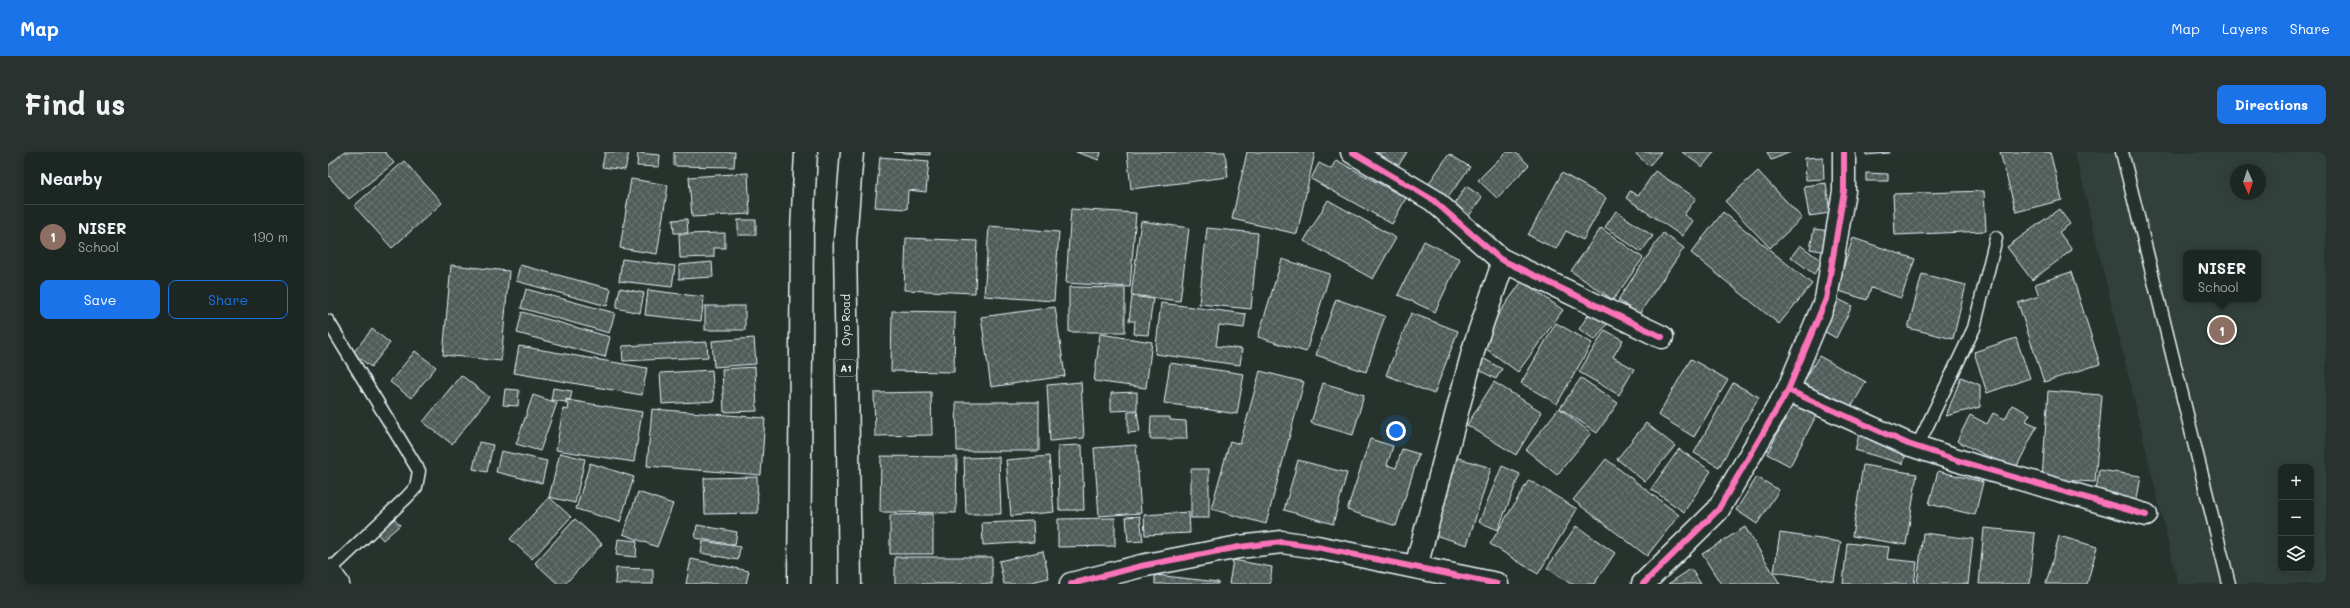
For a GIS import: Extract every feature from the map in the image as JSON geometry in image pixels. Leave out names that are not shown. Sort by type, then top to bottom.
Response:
[{"type":"main road","points":[[799,584],[802,231],[806,152]]},
{"type":"main road","name":"Oyo Road","points":[[850,584],[846,241],[852,152]]},
{"type":"main road","points":[[1352,152],[1433,200],[1500,259],[1662,338]]},
{"type":"main road","points":[[1643,584],[1718,510],[1788,390],[1826,299],[1844,191],[1844,152]]},
{"type":"main road","points":[[1416,567],[1475,344],[1501,269],[1500,259]]},
{"type":"main road","points":[[1788,390],[1917,447],[1972,465],[2146,516]]},
{"type":"main road","points":[[1070,584],[1141,566],[1239,547],[1282,542],[1317,547],[1497,584]]},
{"type":"lane","points":[[2122,152],[2229,584]]},
{"type":"lane","points":[[1917,447],[1974,328],[1996,238]]},
{"type":"lane","points":[[328,321],[419,471],[416,487],[332,575]]},
{"type":"shaded area","points":[[2075,152],[2326,152],[2326,584],[2178,584]]},
{"type":"building","points":[[344,152],[385,152],[394,163],[349,199],[328,175],[328,166]]},
{"type":"building","points":[[605,152],[629,152],[625,170],[602,167]]},
{"type":"building","points":[[674,152],[735,152],[734,167],[674,166]]},
{"type":"building","points":[[894,152],[930,152],[930,155]]},
{"type":"building","points":[[1076,152],[1101,152],[1099,160]]},
{"type":"building","points":[[1127,152],[1225,152],[1228,177],[1131,189]]},
{"type":"building","points":[[1247,152],[1315,152],[1297,234],[1232,219]]},
{"type":"building","points":[[1343,152],[1407,152],[1388,182]]},
{"type":"building","points":[[1506,152],[1515,152],[1529,165],[1497,198],[1478,180]]},
{"type":"building","points":[[1634,152],[1661,152],[1649,166]]},
{"type":"building","points":[[1682,152],[1714,152],[1702,167]]},
{"type":"building","points":[[1767,152],[1791,152],[1771,160]]},
{"type":"building","points":[[1866,152],[1889,152],[1889,153],[1866,155]]},
{"type":"building","points":[[2000,152],[2050,152],[2062,200],[2016,212]]},
{"type":"building","points":[[638,153],[660,155],[659,167],[637,166]]},
{"type":"building","points":[[1449,154],[1470,167],[1444,203],[1425,189]]},
{"type":"building","points":[[880,157],[929,161],[926,192],[908,190],[907,209],[875,207]]},
{"type":"building","points":[[1823,157],[1824,179],[1806,180],[1805,158]]},
{"type":"building","points":[[1336,160],[1406,198],[1392,224],[1311,179],[1319,163],[1331,169]]},
{"type":"building","points":[[404,161],[442,203],[392,248],[354,206]]},
{"type":"building","points":[[1655,171],[1696,198],[1684,215],[1693,221],[1682,236],[1626,198],[1630,191],[1638,196]]},
{"type":"building","points":[[1758,171],[1802,218],[1770,248],[1725,201]]},
{"type":"building","points":[[748,173],[750,214],[692,217],[689,177]]},
{"type":"building","points":[[1562,173],[1606,198],[1583,240],[1566,231],[1556,249],[1528,235]]},
{"type":"building","points":[[1866,173],[1888,174],[1888,181],[1866,181]]},
{"type":"building","points":[[631,179],[668,185],[657,254],[620,248]]},
{"type":"building","points":[[1826,183],[1830,213],[1809,216],[1804,186]]},
{"type":"building","points":[[1466,186],[1482,197],[1467,219],[1451,209]]},
{"type":"building","points":[[1984,191],[1986,231],[1895,235],[1893,194]]},
{"type":"building","points":[[1328,200],[1396,238],[1373,279],[1304,241]]},
{"type":"building","points":[[1071,209],[1136,213],[1130,287],[1066,283]]},
{"type":"building","points":[[2059,209],[2070,224],[2059,232],[2072,250],[2032,280],[2007,247]]},
{"type":"building","points":[[1616,211],[1653,236],[1641,252],[1605,227]]},
{"type":"building","points":[[1723,212],[1812,284],[1779,324],[1691,253]]},
{"type":"building","points":[[687,219],[688,233],[674,233],[673,220]]},
{"type":"building","points":[[738,220],[756,220],[756,235],[738,235]]},
{"type":"building","points":[[1141,221],[1189,228],[1180,301],[1131,295]]},
{"type":"building","points":[[989,226],[1059,232],[1054,301],[984,296]]},
{"type":"building","points":[[1207,228],[1258,233],[1251,309],[1199,304]]},
{"type":"building","points":[[1601,228],[1643,258],[1613,300],[1571,271]]},
{"type":"building","points":[[1814,229],[1830,231],[1827,252],[1810,249]]},
{"type":"building","points":[[725,233],[725,248],[714,248],[714,257],[680,258],[679,234]]},
{"type":"building","points":[[1663,233],[1684,248],[1639,314],[1618,300]]},
{"type":"building","points":[[906,238],[977,241],[975,293],[904,290]]},
{"type":"building","points":[[1853,238],[1915,259],[1901,298],[1871,288],[1867,300],[1836,290]]},
{"type":"building","points":[[1424,241],[1460,259],[1435,312],[1398,295]]},
{"type":"building","points":[[1800,245],[1823,262],[1814,274],[1791,257]]},
{"type":"building","points":[[622,259],[675,266],[672,287],[619,281]]},
{"type":"building","points":[[1282,259],[1330,274],[1306,352],[1258,337]]},
{"type":"building","points":[[712,262],[713,277],[679,279],[679,265]]},
{"type":"building","points":[[451,265],[509,271],[501,361],[443,355]]},
{"type":"building","points":[[520,265],[611,289],[607,306],[516,281]]},
{"type":"building","points":[[2071,272],[2100,364],[2044,382],[2018,303],[2039,296],[2035,284]]},
{"type":"building","points":[[1922,274],[1966,285],[1953,339],[1908,328]]},
{"type":"building","points":[[1522,281],[1563,310],[1518,372],[1478,343]]},
{"type":"building","points":[[1069,287],[1125,288],[1125,332],[1069,332]]},
{"type":"building","points":[[620,288],[644,293],[640,313],[616,308]]},
{"type":"building","points":[[526,289],[615,313],[609,333],[521,308]]},
{"type":"building","points":[[648,290],[704,297],[701,321],[645,315]]},
{"type":"building","points":[[1132,296],[1153,299],[1148,335],[1134,334],[1135,321],[1129,321]]},
{"type":"building","points":[[1836,298],[1852,306],[1836,338],[1820,329]]},
{"type":"building","points":[[1336,299],[1385,316],[1366,372],[1316,355]]},
{"type":"building","points":[[1161,303],[1246,314],[1244,328],[1219,325],[1216,346],[1242,349],[1240,365],[1155,354]]},
{"type":"building","points":[[705,306],[745,306],[745,330],[705,330]]},
{"type":"building","points":[[1055,307],[1065,376],[991,387],[981,317]]},
{"type":"building","points":[[1593,308],[1610,320],[1595,340],[1579,329]]},
{"type":"building","points":[[892,311],[955,312],[954,372],[891,371]]},
{"type":"building","points":[[522,312],[610,337],[605,357],[517,333]]},
{"type":"building","points":[[1411,313],[1458,331],[1434,394],[1386,375]]},
{"type":"building","points":[[1556,323],[1592,343],[1557,404],[1521,383]]},
{"type":"building","points":[[372,329],[390,343],[371,367],[353,353]]},
{"type":"building","points":[[1605,330],[1623,340],[1613,357],[1634,369],[1619,395],[1579,372]]},
{"type":"building","points":[[1100,334],[1152,342],[1146,388],[1094,381]]},
{"type":"building","points":[[754,338],[756,364],[714,367],[712,341]]},
{"type":"building","points":[[2016,338],[2030,378],[1987,393],[1974,352]]},
{"type":"building","points":[[707,342],[708,357],[623,361],[622,346]]},
{"type":"building","points":[[519,346],[647,368],[642,395],[514,373]]},
{"type":"building","points":[[415,351],[436,367],[411,398],[390,382]]},
{"type":"building","points":[[1819,356],[1866,382],[1850,409],[1803,383]]},
{"type":"building","points":[[1481,357],[1502,369],[1496,379],[1475,368]]},
{"type":"building","points":[[1691,359],[1728,380],[1694,437],[1658,415]]},
{"type":"building","points":[[1170,363],[1244,374],[1237,414],[1164,403]]},
{"type":"building","points":[[755,367],[757,411],[724,412],[722,369]]},
{"type":"building","points":[[712,370],[714,401],[662,404],[660,373]]},
{"type":"building","points":[[1260,371],[1304,382],[1266,524],[1211,509],[1230,441],[1240,444]]},
{"type":"building","points":[[461,375],[489,397],[452,444],[423,422]]},
{"type":"building","points":[[1961,377],[1980,385],[1980,407],[1946,416]]},
{"type":"building","points":[[1581,378],[1618,403],[1597,433],[1560,408]]},
{"type":"building","points":[[1081,382],[1084,438],[1050,441],[1047,385]]},
{"type":"building","points":[[1494,382],[1542,412],[1516,455],[1467,425]]},
{"type":"building","points":[[1323,383],[1364,395],[1353,435],[1311,423]]},
{"type":"building","points":[[1733,383],[1759,397],[1719,467],[1694,453]]},
{"type":"building","points":[[553,388],[572,391],[570,400],[566,399],[566,402],[551,400]]},
{"type":"building","points":[[505,389],[519,390],[518,406],[503,405]]},
{"type":"building","points":[[2048,391],[2102,395],[2095,482],[2042,479]]},
{"type":"building","points":[[931,392],[932,435],[875,436],[874,393]]},
{"type":"building","points":[[1137,392],[1137,410],[1111,411],[1111,393]]},
{"type":"building","points":[[533,395],[557,403],[540,451],[516,444]]},
{"type":"building","points":[[567,400],[642,412],[634,462],[556,450],[563,409],[568,410],[569,404],[566,404]]},
{"type":"building","points":[[956,402],[1039,402],[1039,451],[957,451]]},
{"type":"building","points":[[1793,404],[1816,416],[1790,466],[1767,454]]},
{"type":"building","points":[[2012,405],[2030,414],[2026,421],[2037,426],[2015,470],[1957,441],[1970,415],[1987,424],[1993,413],[2005,419]]},
{"type":"building","points":[[1559,408],[1591,433],[1557,475],[1526,450]]},
{"type":"building","points":[[652,409],[765,418],[761,475],[647,466]]},
{"type":"building","points":[[1137,411],[1140,432],[1128,433],[1128,412]]},
{"type":"building","points":[[1151,417],[1170,417],[1170,420],[1186,421],[1187,439],[1150,439]]},
{"type":"building","points":[[1646,423],[1675,446],[1645,482],[1617,459]]},
{"type":"building","points":[[1859,435],[1907,449],[1903,464],[1855,450]]},
{"type":"building","points":[[1370,439],[1393,446],[1387,465],[1396,468],[1402,449],[1419,454],[1396,526],[1347,510]]},
{"type":"building","points":[[479,442],[493,445],[487,472],[473,469]]},
{"type":"building","points":[[1082,445],[1084,510],[1059,510],[1058,446]]},
{"type":"building","points":[[1136,445],[1141,513],[1099,516],[1094,448]]},
{"type":"building","points":[[1679,449],[1711,471],[1684,512],[1651,489]]},
{"type":"building","points":[[501,451],[547,461],[542,483],[496,472]]},
{"type":"building","points":[[560,453],[585,459],[575,503],[549,497]]},
{"type":"building","points":[[881,456],[957,457],[956,513],[880,512]]},
{"type":"building","points":[[1049,456],[1054,512],[1011,516],[1006,460]]},
{"type":"building","points":[[1452,456],[1491,468],[1467,545],[1428,533]]},
{"type":"building","points":[[999,457],[1001,514],[966,514],[964,458]]},
{"type":"building","points":[[1606,459],[1679,515],[1647,556],[1573,500]]},
{"type":"building","points":[[1298,460],[1347,473],[1333,524],[1284,510]]},
{"type":"building","points":[[590,463],[634,477],[620,522],[576,509]]},
{"type":"building","points":[[1863,465],[1917,474],[1906,545],[1852,536]]},
{"type":"building","points":[[1502,466],[1520,474],[1498,530],[1479,522]]},
{"type":"building","points":[[1191,469],[1209,469],[1209,518],[1191,518]]},
{"type":"building","points":[[2099,470],[2141,476],[2136,504],[2095,498]]},
{"type":"building","points":[[1938,471],[1983,482],[1975,515],[1929,504]]},
{"type":"building","points":[[757,477],[758,513],[705,514],[704,478]]},
{"type":"building","points":[[1757,477],[1779,490],[1757,524],[1736,510]]},
{"type":"building","points":[[1529,480],[1577,509],[1538,574],[1490,544]]},
{"type":"building","points":[[638,492],[673,504],[657,547],[623,534]]},
{"type":"building","points":[[549,497],[571,517],[532,559],[510,539]]},
{"type":"building","points":[[1189,512],[1190,533],[1145,535],[1144,515]]},
{"type":"building","points":[[933,514],[933,554],[890,554],[890,515]]},
{"type":"building","points":[[392,516],[400,525],[383,540],[375,531]]},
{"type":"building","points":[[1140,516],[1143,541],[1128,542],[1126,517]]},
{"type":"building","points":[[1115,518],[1115,546],[1058,547],[1058,519]]},
{"type":"building","points":[[575,519],[602,544],[565,584],[558,584],[535,563]]},
{"type":"building","points":[[1033,521],[1034,542],[983,545],[982,523]]},
{"type":"building","points":[[697,525],[737,532],[735,545],[695,538]]},
{"type":"building","points":[[1576,526],[1615,553],[1594,584],[1571,584],[1547,568]]},
{"type":"building","points":[[1745,527],[1780,584],[1721,584],[1702,554]]},
{"type":"building","points":[[1984,528],[2035,533],[2030,584],[1979,584]]},
{"type":"building","points":[[1780,533],[1841,542],[1834,581],[1774,572]]},
{"type":"building","points":[[1923,533],[1973,539],[1968,584],[1917,584]]},
{"type":"building","points":[[2059,536],[2097,547],[2087,584],[2046,584]]},
{"type":"building","points":[[618,539],[637,541],[636,557],[616,555]]},
{"type":"building","points":[[703,541],[740,547],[738,560],[701,553]]},
{"type":"building","points":[[1847,543],[1889,547],[1887,559],[1917,562],[1914,584],[1843,584]]},
{"type":"building","points":[[1043,551],[1049,578],[1022,584],[1004,584],[999,561]]},
{"type":"building","points":[[895,557],[992,557],[992,584],[895,584]]},
{"type":"building","points":[[691,559],[749,571],[746,584],[686,584]]},
{"type":"building","points":[[1233,560],[1272,567],[1270,584],[1229,584]]},
{"type":"building","points":[[616,568],[653,569],[653,584],[615,584]]},
{"type":"building","points":[[1691,569],[1701,584],[1668,584]]},
{"type":"building","points":[[1155,575],[1218,582],[1218,584],[1155,584]]},
{"type":"cycle path","points":[[1352,152],[1433,200],[1500,259],[1662,337]]},
{"type":"cycle path","points":[[1643,584],[1718,510],[1788,390],[1826,299],[1844,191],[1844,152]]},
{"type":"cycle path","points":[[1788,390],[1908,444],[1972,465],[2146,515]]},
{"type":"cycle path","points":[[1071,584],[1141,566],[1239,547],[1282,542],[1317,547],[1497,584]]},
{"type":"place","name":"NISER","points":[[2222,330]]}]
